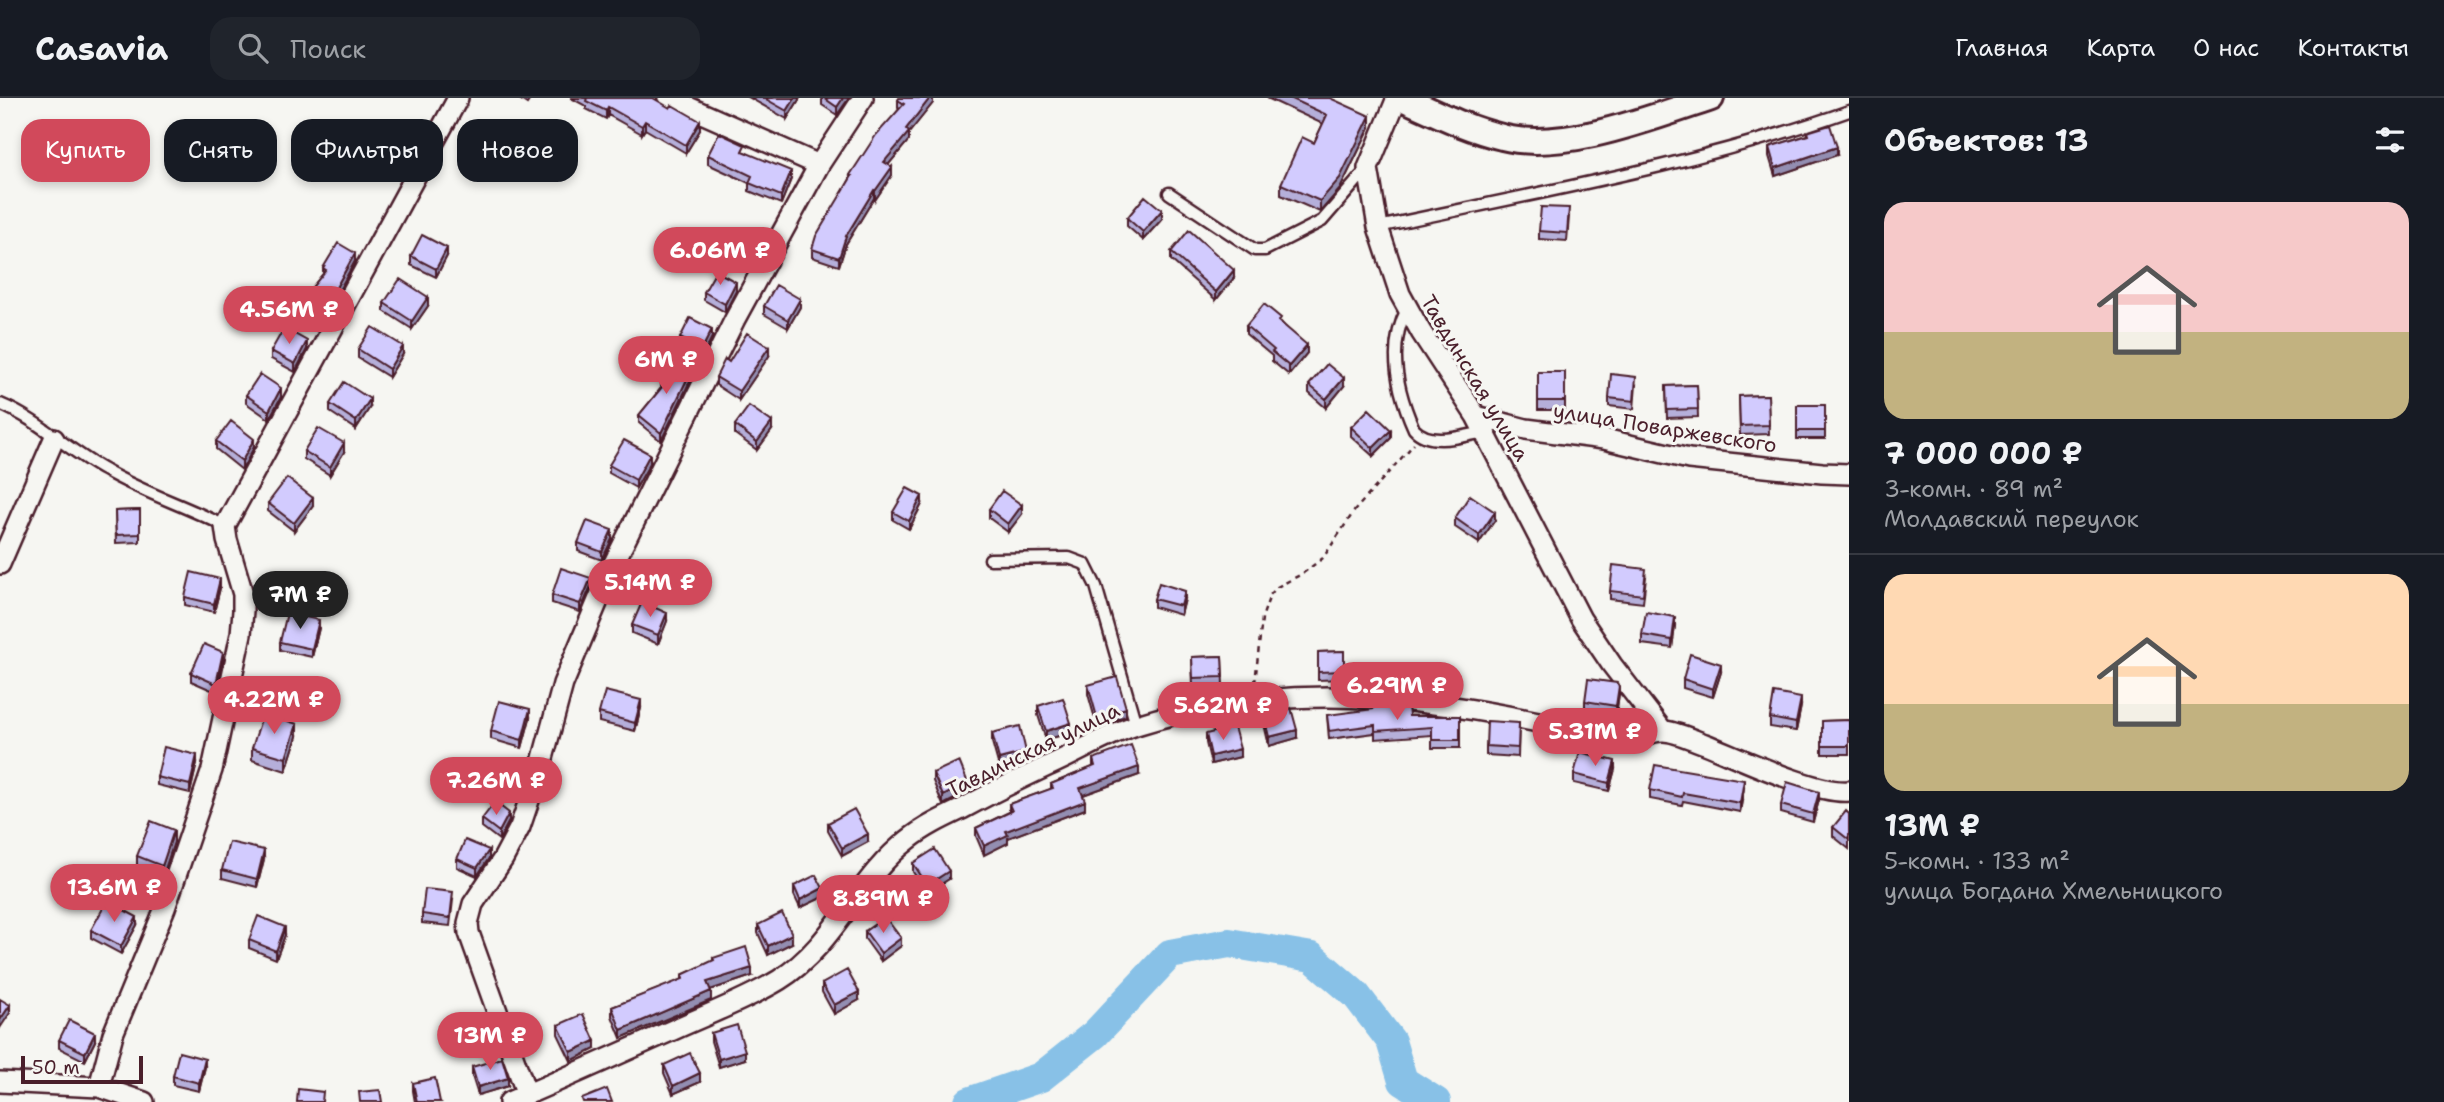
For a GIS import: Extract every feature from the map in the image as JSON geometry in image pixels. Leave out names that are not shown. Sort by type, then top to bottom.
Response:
[{"type":"street","points":[[99,1087],[114,1034],[165,908],[212,770],[242,634],[243,594],[225,526],[458,98]]},
{"type":"street","points":[[668,98],[819,164]]},
{"type":"street","points":[[518,1098],[469,933],[468,923],[473,904],[503,859],[520,827],[542,762],[563,684],[613,565],[735,319],[819,164],[863,98]]},
{"type":"street","points":[[1368,168],[1399,98],[1504,138],[1550,141],[1588,134],[1712,98]]},
{"type":"street","name":"Тавдинская улица","points":[[518,1098],[740,1000],[778,980],[801,964],[818,947],[874,874],[909,838],[1013,782],[1136,725],[1203,708],[1255,700],[1338,696],[1437,703],[1515,716],[1627,741],[1663,731],[1612,665],[1581,619],[1480,424],[1407,308],[1390,268],[1378,227],[1368,168]]},
{"type":"street","name":"улица Поваржевского","points":[[1480,424],[1604,439],[1689,459],[1822,474],[1849,474]]},
{"type":"street","points":[[0,564],[54,439]]},
{"type":"street","points":[[1663,731],[1695,740],[1813,786],[1846,795]]},
{"type":"street","points":[[0,1082],[99,1087],[144,1102]]},
{"type":"lane","points":[[1378,227],[1641,170],[1807,126],[1849,111]]},
{"type":"lane","points":[[1169,193],[1255,250],[1265,250],[1322,221],[1368,168]]},
{"type":"lane","points":[[1407,308],[1396,334],[1397,375],[1408,416],[1420,436],[1431,439],[1454,438],[1480,424]]},
{"type":"lane","points":[[0,404],[33,421],[54,439],[105,471],[225,526]]},
{"type":"lane","points":[[989,559],[1069,558],[1085,564],[1096,586],[1136,725]]},
{"type":"path","points":[[1255,700],[1256,658],[1262,618],[1270,595],[1277,587],[1303,574],[1323,558],[1355,510],[1420,436]]},
{"type":"building","points":[[587,98],[653,98],[700,121],[686,145],[645,121],[642,126],[608,107],[606,111],[586,101]]},
{"type":"building","points":[[764,98],[795,98],[787,111]]},
{"type":"building","points":[[824,98],[843,98],[837,107]]},
{"type":"building","points":[[899,98],[930,98],[906,129],[909,132],[884,162],[892,167],[874,190],[846,236],[839,258],[812,249],[816,236],[852,176],[850,175],[876,135],[904,104]]},
{"type":"building","points":[[1290,98],[1330,98],[1370,116],[1340,178],[1320,201],[1281,184],[1302,137],[1314,143],[1327,115]]},
{"type":"building","points":[[1830,125],[1837,147],[1775,168],[1769,147]]},
{"type":"building","points":[[719,133],[745,145],[742,151],[791,171],[781,196],[749,183],[752,176],[708,155]]},
{"type":"building","points":[[1145,196],[1162,210],[1143,232],[1127,218]]},
{"type":"building","points":[[1541,207],[1569,208],[1567,233],[1539,231]]},
{"type":"building","points":[[1189,230],[1234,270],[1216,292],[1171,252]]},
{"type":"building","points":[[422,235],[447,248],[436,269],[411,256]]},
{"type":"building","points":[[338,243],[355,253],[317,322],[297,306],[326,270],[323,268]]},
{"type":"building","points":[[716,271],[736,282],[725,304],[704,292]]},
{"type":"building","points":[[400,279],[428,297],[412,321],[384,303]]},
{"type":"building","points":[[776,285],[800,299],[788,320],[764,306]]},
{"type":"building","points":[[1264,304],[1307,345],[1289,366],[1246,326]]},
{"type":"building","points":[[690,318],[712,329],[702,349],[680,338]]},
{"type":"building","points":[[372,327],[403,346],[389,369],[358,349]]},
{"type":"building","points":[[284,328],[307,341],[295,364],[271,351]]},
{"type":"building","points":[[747,333],[769,347],[739,391],[716,377],[725,359],[729,362]]},
{"type":"building","points":[[671,360],[691,371],[661,433],[639,415],[667,381],[661,378]]},
{"type":"building","points":[[1327,364],[1344,378],[1326,399],[1309,385]]},
{"type":"building","points":[[1538,372],[1565,372],[1565,401],[1538,401]]},
{"type":"building","points":[[260,374],[281,388],[269,411],[246,395]]},
{"type":"building","points":[[1611,374],[1636,377],[1634,401],[1609,398]]},
{"type":"building","points":[[344,382],[370,399],[356,421],[330,404]]},
{"type":"building","points":[[1697,385],[1698,409],[1667,410],[1666,386]]},
{"type":"building","points":[[1768,395],[1769,425],[1740,426],[1739,396]]},
{"type":"building","points":[[1797,405],[1825,405],[1825,431],[1797,431]]},
{"type":"building","points":[[749,406],[772,422],[757,442],[735,425]]},
{"type":"building","points":[[1369,409],[1391,430],[1373,448],[1351,427]]},
{"type":"building","points":[[231,421],[254,439],[242,461],[216,441]]},
{"type":"building","points":[[318,428],[344,443],[330,467],[304,451]]},
{"type":"building","points":[[624,440],[650,454],[636,480],[609,465]]},
{"type":"building","points":[[287,478],[313,498],[294,523],[268,503]]},
{"type":"building","points":[[907,488],[922,496],[909,521],[893,512]]},
{"type":"building","points":[[1002,491],[1022,505],[1008,524],[989,509]]},
{"type":"building","points":[[1470,495],[1495,512],[1479,535],[1455,518]]},
{"type":"building","points":[[140,510],[140,534],[116,535],[115,511]]},
{"type":"building","points":[[587,521],[612,530],[602,552],[578,543]]},
{"type":"building","points":[[1613,565],[1646,569],[1643,595],[1610,591]]},
{"type":"building","points":[[561,568],[591,578],[580,604],[552,595]]},
{"type":"building","points":[[191,572],[220,579],[214,604],[185,597]]},
{"type":"building","points":[[1159,583],[1185,591],[1181,606],[1154,599]]},
{"type":"building","points":[[642,602],[667,613],[658,635],[632,625]]},
{"type":"building","points":[[1646,612],[1675,617],[1672,640],[1642,635]]},
{"type":"building","points":[[287,613],[319,620],[312,649],[280,642]]},
{"type":"building","points":[[204,644],[223,652],[216,684],[191,673]]},
{"type":"building","points":[[1344,651],[1344,671],[1318,672],[1318,652]]},
{"type":"building","points":[[1690,654],[1721,664],[1713,689],[1683,679]]},
{"type":"building","points":[[1222,656],[1223,677],[1193,678],[1192,657]]},
{"type":"building","points":[[1117,677],[1126,708],[1097,717],[1088,685]]},
{"type":"building","points":[[1588,679],[1617,683],[1619,686],[1616,706],[1585,701]]},
{"type":"building","points":[[605,691],[641,700],[635,723],[599,713]]},
{"type":"building","points":[[1774,693],[1801,698],[1796,723],[1770,718]]},
{"type":"building","points":[[1063,698],[1071,723],[1046,731],[1038,706]]},
{"type":"building","points":[[499,701],[530,709],[522,740],[491,731]]},
{"type":"building","points":[[1373,706],[1408,706],[1409,716],[1460,716],[1460,740],[1432,740],[1432,727],[1375,731],[1375,725],[1329,731],[1327,715],[1373,709]]},
{"type":"building","points":[[1291,708],[1297,730],[1269,737],[1264,716]]},
{"type":"building","points":[[263,713],[297,724],[286,758],[252,748]]},
{"type":"building","points":[[1849,720],[1849,746],[1822,746],[1822,721]]},
{"type":"building","points":[[1487,721],[1519,723],[1518,748],[1486,746]]},
{"type":"building","points":[[1020,726],[1026,752],[999,759],[992,733]]},
{"type":"building","points":[[1234,727],[1240,749],[1211,756],[1206,734]]},
{"type":"building","points":[[1131,745],[1139,767],[1080,788],[1085,801],[1006,831],[1008,835],[984,846],[976,828],[1012,811],[1009,804],[1053,788],[1051,784],[1095,766],[1093,759]]},
{"type":"building","points":[[164,747],[197,755],[190,785],[157,777]]},
{"type":"building","points":[[1580,752],[1615,761],[1609,783],[1574,774]]},
{"type":"building","points":[[959,761],[968,783],[943,796],[933,773]]},
{"type":"building","points":[[1655,765],[1744,780],[1740,803],[1683,793],[1682,797],[1650,790]]},
{"type":"building","points":[[1787,782],[1819,792],[1813,814],[1781,805]]},
{"type":"building","points":[[495,802],[509,813],[499,832],[482,819]]},
{"type":"building","points":[[854,809],[868,834],[842,848],[828,823]]},
{"type":"building","points":[[1846,811],[1849,814],[1849,840],[1833,827]]},
{"type":"building","points":[[151,821],[174,830],[162,866],[137,856]]},
{"type":"building","points":[[465,840],[489,850],[477,868],[457,859]]},
{"type":"building","points":[[229,842],[264,850],[257,879],[222,870]]},
{"type":"building","points":[[935,849],[949,871],[927,885],[913,863]]},
{"type":"building","points":[[816,875],[823,888],[800,900],[794,886]]},
{"type":"building","points":[[425,889],[453,892],[450,918],[422,914]]},
{"type":"building","points":[[107,901],[137,917],[121,946],[91,930]]},
{"type":"building","points":[[782,913],[792,934],[768,946],[758,925]]},
{"type":"building","points":[[258,916],[285,927],[276,951],[249,940]]},
{"type":"building","points":[[885,917],[901,938],[881,953],[865,931]]},
{"type":"building","points":[[746,947],[752,968],[707,982],[711,991],[621,1030],[612,1007],[683,979],[682,975],[714,960],[713,958]]},
{"type":"building","points":[[847,970],[859,992],[834,1005],[822,984]]},
{"type":"building","points":[[0,999],[10,1005],[0,1020]]},
{"type":"building","points":[[583,1014],[595,1041],[571,1052],[558,1025]]},
{"type":"building","points":[[69,1020],[95,1033],[85,1053],[59,1040]]},
{"type":"building","points":[[737,1025],[745,1051],[719,1059],[711,1033]]},
{"type":"building","points":[[179,1052],[205,1059],[199,1083],[173,1076]]},
{"type":"building","points":[[690,1053],[700,1073],[673,1086],[664,1065]]},
{"type":"building","points":[[502,1058],[508,1078],[478,1087],[472,1067]]},
{"type":"building","points":[[435,1078],[440,1102],[417,1102],[413,1083]]},
{"type":"building","points":[[298,1089],[323,1092],[322,1102],[297,1102]]},
{"type":"building","points":[[607,1089],[612,1102],[583,1102],[582,1099]]},
{"type":"building","points":[[380,1090],[382,1102],[360,1102],[359,1092]]},
{"type":"waterway","points":[[969,1102],[1041,1077],[1095,1034],[1170,954],[1229,943],[1312,957],[1356,995],[1391,1041],[1403,1081],[1436,1102]]}]
